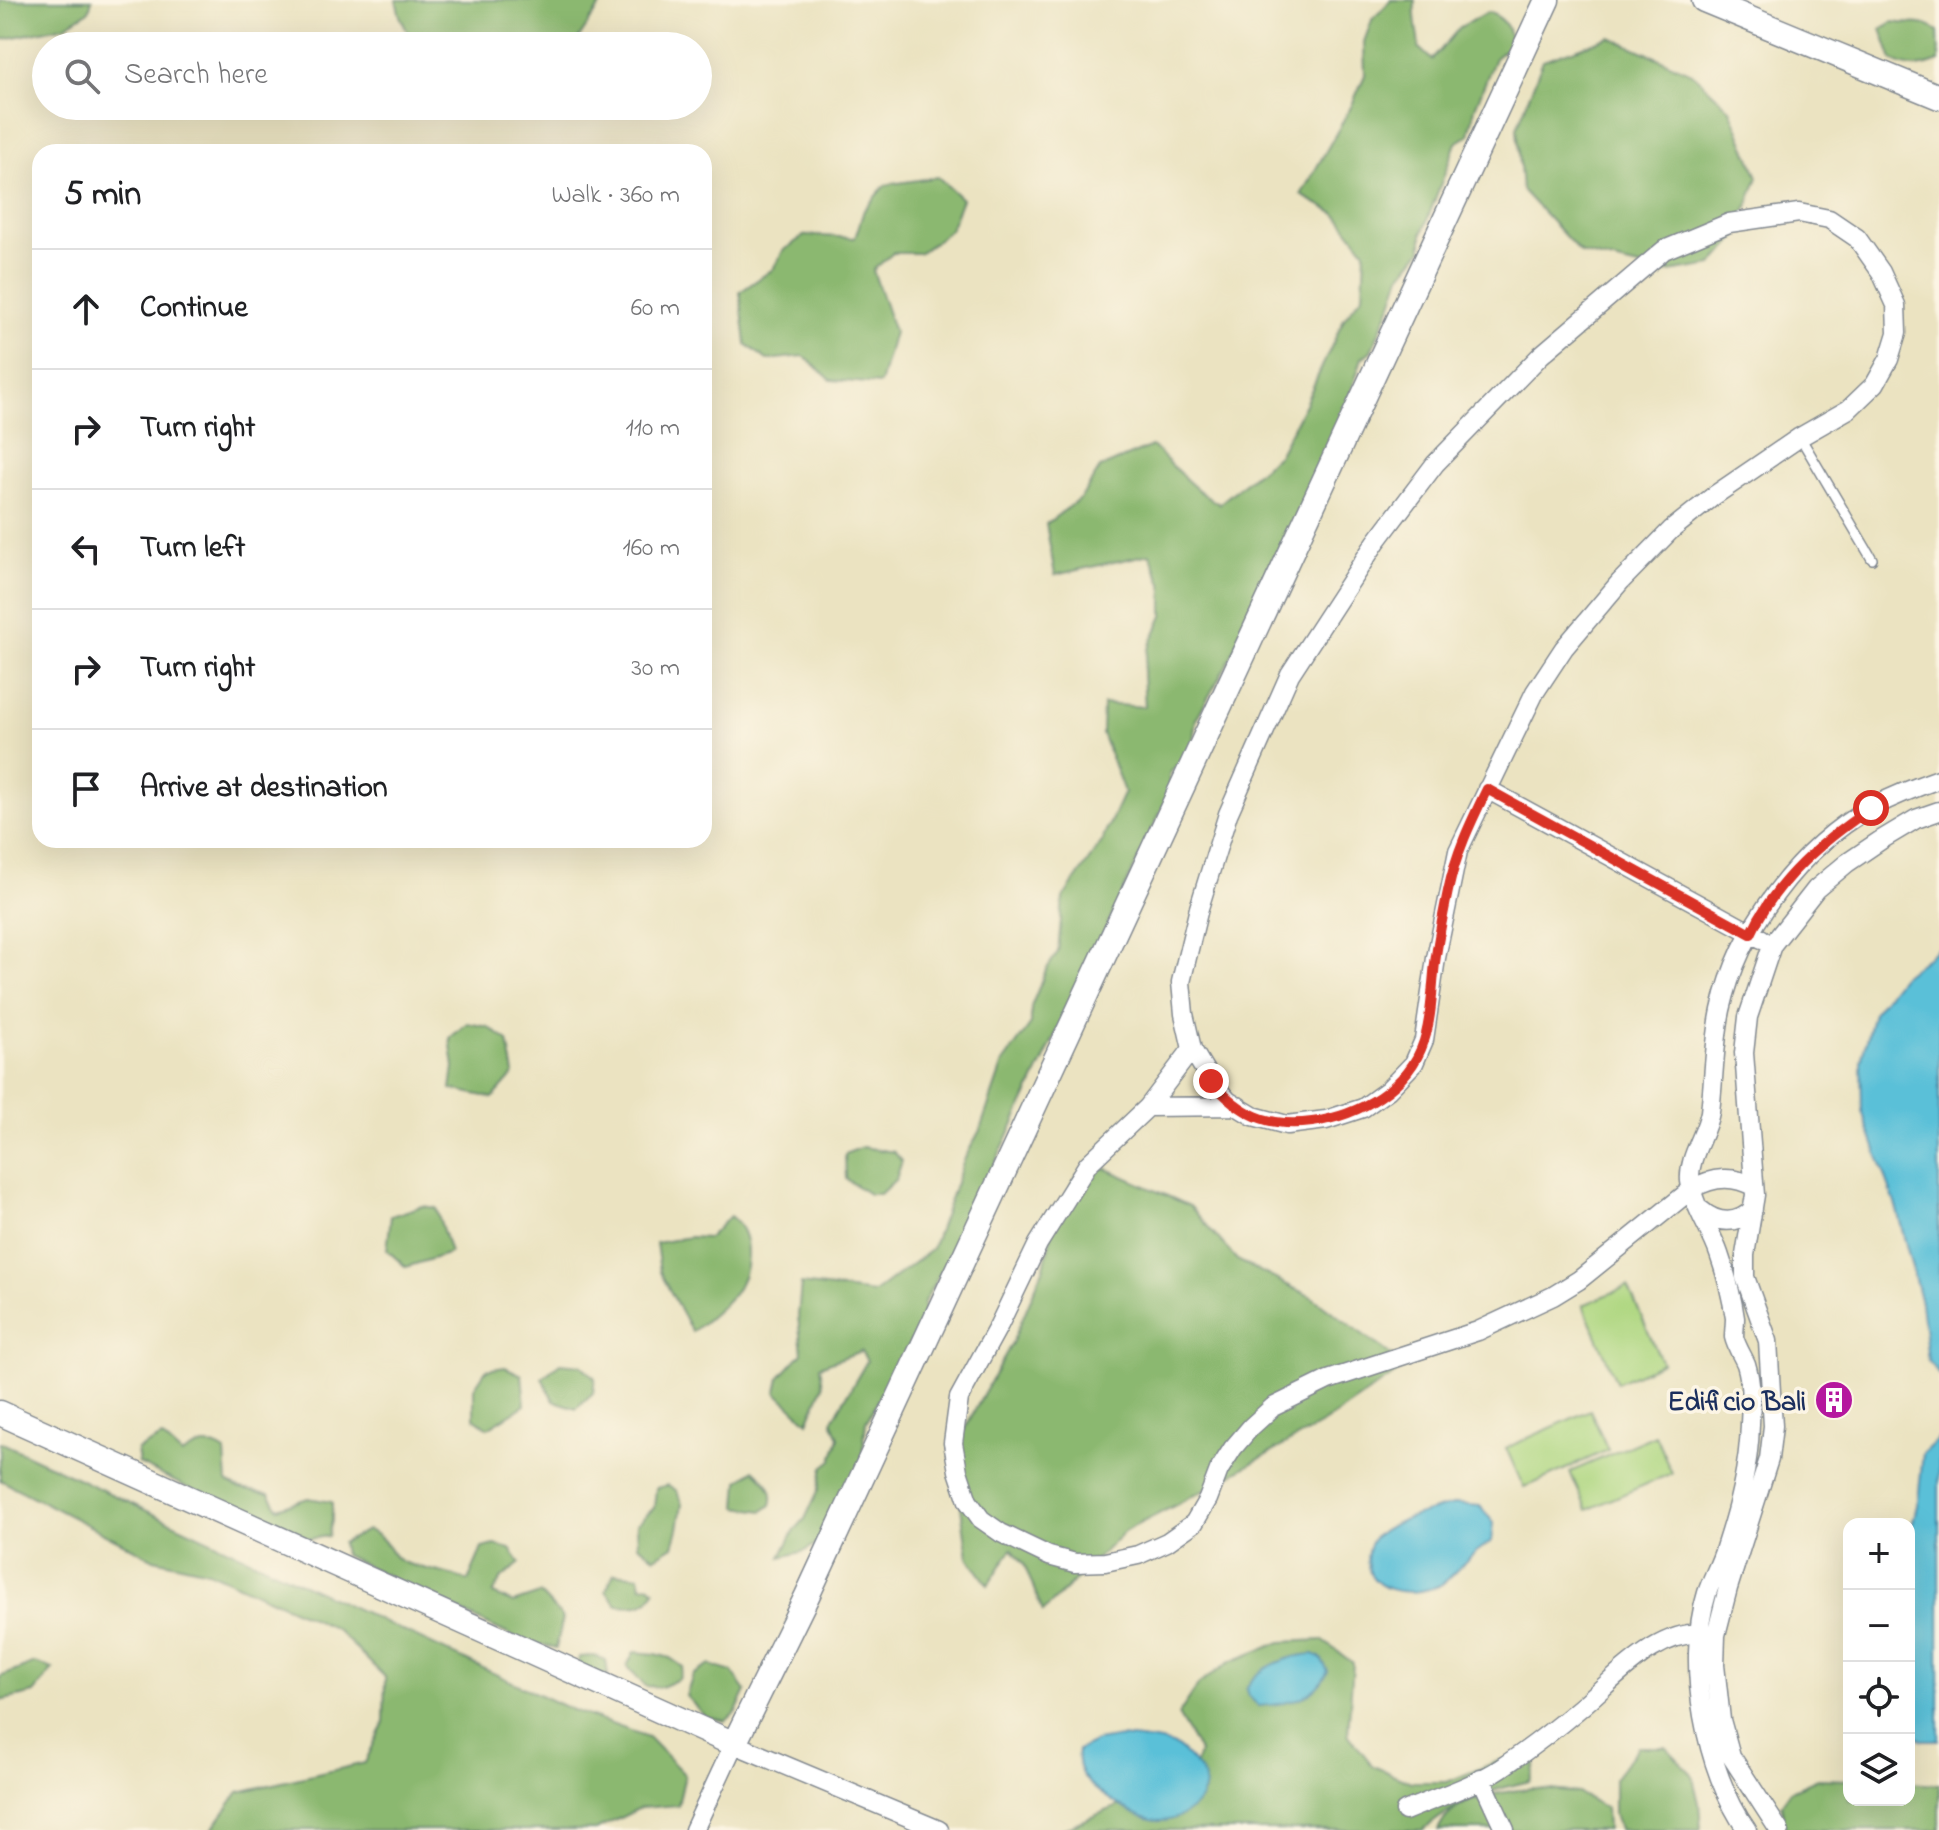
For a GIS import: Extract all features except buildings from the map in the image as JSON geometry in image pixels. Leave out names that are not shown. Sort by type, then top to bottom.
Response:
[{"type":"street","points":[[694,1830],[807,1596],[1547,0]]},
{"type":"street","points":[[1704,0],[1939,97]]},
{"type":"street","points":[[1799,213],[1829,219],[1857,238],[1881,272],[1896,305],[1897,333],[1889,359],[1875,384],[1849,409],[1800,437],[1715,495],[1671,530],[1620,582],[1564,648],[1535,692],[1487,789],[1458,851],[1436,958],[1424,1040],[1414,1063],[1388,1090],[1363,1108],[1326,1120],[1287,1125],[1253,1116],[1228,1101],[1211,1081],[1192,1049],[1184,1014],[1181,982],[1199,908],[1228,814],[1290,674],[1376,542],[1435,464],[1541,355],[1664,250],[1729,223],[1799,213]]},
{"type":"street","points":[[1779,1830],[1731,1756],[1721,1720],[1708,1634],[1707,1593],[1725,1550],[1747,1464],[1750,1397],[1747,1367],[1734,1338],[1735,1320],[1720,1256],[1692,1189],[1691,1167],[1709,1114],[1721,1010],[1731,977],[1751,934],[1776,893],[1803,861],[1871,808],[1939,779]]},
{"type":"street","points":[[1487,789],[1772,945]]},
{"type":"street","points":[[1747,1830],[1735,1812],[1719,1774],[1705,1723],[1697,1663],[1728,1588],[1769,1459],[1773,1397],[1768,1344],[1749,1295],[1745,1266],[1754,1187],[1744,1053],[1748,1017],[1772,945],[1816,889],[1847,863],[1916,819],[1939,811]]},
{"type":"street","points":[[1192,1049],[1148,1107],[1088,1164],[1038,1244],[959,1398],[953,1443],[968,1501],[981,1519],[1001,1533],[1049,1556],[1075,1563],[1105,1562],[1138,1555],[1167,1542],[1194,1523],[1233,1448],[1273,1407],[1328,1380],[1478,1331],[1553,1296],[1579,1280],[1692,1189],[1705,1182],[1736,1179],[1754,1187]]},
{"type":"street","points":[[1148,1107],[1238,1106]]},
{"type":"street","points":[[1701,1210],[1714,1219],[1730,1221],[1743,1217],[1753,1209]]},
{"type":"street","points":[[1735,1320],[1758,1316]]},
{"type":"street","points":[[1740,1350],[1757,1352],[1768,1344]]},
{"type":"street","points":[[0,1413],[734,1744],[939,1830]]},
{"type":"street","points":[[1405,1811],[1497,1771],[1566,1720],[1642,1654],[1661,1644],[1708,1634]]},
{"type":"street","points":[[1719,1774],[1738,1768]]},
{"type":"street","points":[[1481,1778],[1505,1830]]},
{"type":"lane","points":[[1800,437],[1872,559]]},
{"type":"green space","points":[[0,0],[92,0],[89,11],[65,26],[0,40]]},
{"type":"green space","points":[[396,0],[599,0],[602,3],[583,32],[407,32]]},
{"type":"green space","points":[[1391,0],[1415,0],[1419,48],[1432,60],[1460,27],[1488,12],[1505,24],[1512,44],[1495,58],[1475,108],[1469,135],[1456,143],[1422,234],[1422,250],[1401,275],[1371,351],[1362,358],[1342,421],[1320,459],[1289,534],[1269,566],[1230,659],[1196,719],[1192,748],[1169,774],[1171,790],[983,1189],[967,1212],[957,1243],[924,1302],[924,1318],[866,1422],[862,1460],[853,1478],[841,1488],[825,1538],[805,1551],[781,1557],[794,1531],[805,1519],[819,1489],[823,1467],[832,1460],[839,1437],[832,1421],[867,1361],[861,1351],[820,1366],[823,1386],[808,1422],[776,1392],[779,1378],[802,1353],[798,1316],[801,1284],[874,1293],[932,1249],[965,1158],[980,1130],[1003,1063],[1031,1024],[1031,1007],[1046,970],[1058,952],[1063,898],[1101,843],[1124,792],[1102,733],[1103,704],[1145,707],[1143,674],[1148,649],[1163,616],[1163,586],[1150,554],[1055,575],[1046,524],[1081,498],[1100,468],[1152,446],[1192,485],[1219,504],[1278,455],[1344,319],[1363,295],[1365,251],[1336,214],[1301,195],[1351,107],[1365,75],[1364,42],[1372,20]]},
{"type":"green space","points":[[1893,22],[1922,24],[1938,32],[1939,61],[1915,67],[1892,60],[1881,29]]},
{"type":"green space","points":[[1610,37],[1692,73],[1730,109],[1758,177],[1735,239],[1712,265],[1663,273],[1581,253],[1522,190],[1517,128],[1543,60]]},
{"type":"green space","points":[[938,177],[962,199],[950,230],[920,253],[893,253],[873,270],[894,332],[880,384],[831,380],[804,356],[767,360],[746,344],[740,292],[773,269],[783,251],[805,235],[855,238],[864,210],[885,185]]},
{"type":"green space","points":[[467,1023],[488,1027],[508,1041],[514,1074],[493,1098],[451,1089],[454,1067],[450,1038]]},
{"type":"green space","points":[[862,1147],[894,1152],[902,1161],[896,1179],[880,1194],[869,1194],[846,1179],[845,1154]]},
{"type":"green space","points":[[1105,1168],[1190,1206],[1237,1260],[1312,1297],[1406,1366],[1325,1422],[1125,1531],[1043,1612],[1024,1564],[1012,1549],[988,1585],[968,1557],[953,1450],[1013,1341],[1044,1267],[1055,1219],[1077,1175]]},
{"type":"green space","points":[[422,1206],[436,1208],[450,1253],[406,1267],[387,1250],[391,1216]]},
{"type":"green space","points":[[730,1216],[743,1233],[746,1267],[730,1298],[692,1332],[660,1272],[656,1243],[690,1237],[708,1238]]},
{"type":"green space","points":[[1628,1286],[1662,1363],[1617,1383],[1583,1305]]},
{"type":"green space","points":[[560,1363],[581,1365],[595,1378],[593,1393],[576,1408],[554,1401],[542,1378]]},
{"type":"green space","points":[[505,1367],[522,1375],[525,1405],[488,1428],[474,1418],[474,1388],[486,1370]]},
{"type":"green space","points":[[1590,1410],[1608,1450],[1524,1488],[1506,1448]]},
{"type":"green space","points":[[1655,1435],[1672,1473],[1587,1510],[1570,1472]]},
{"type":"green space","points":[[162,1437],[182,1455],[203,1445],[225,1452],[227,1482],[240,1489],[269,1494],[278,1508],[308,1498],[332,1502],[328,1536],[296,1541],[139,1464],[137,1450]]},
{"type":"green space","points":[[0,1442],[572,1710],[648,1737],[685,1775],[678,1805],[640,1808],[596,1830],[211,1830],[239,1792],[365,1763],[384,1722],[385,1677],[336,1629],[208,1571],[154,1559],[0,1480]]},
{"type":"green space","points":[[754,1470],[766,1481],[772,1494],[771,1505],[763,1511],[737,1507],[739,1481]]},
{"type":"green space","points":[[668,1485],[677,1491],[682,1504],[678,1529],[673,1546],[655,1557],[638,1545],[637,1524],[654,1508],[656,1488]]},
{"type":"green space","points":[[367,1530],[381,1538],[395,1557],[405,1563],[468,1581],[482,1548],[495,1545],[510,1549],[520,1563],[502,1578],[493,1594],[513,1603],[540,1594],[563,1618],[556,1648],[520,1640],[344,1555],[342,1543]]},
{"type":"green space","points":[[614,1573],[639,1576],[641,1586],[649,1585],[655,1590],[652,1596],[644,1603],[617,1605],[606,1591]]},
{"type":"green space","points":[[1322,1640],[1353,1663],[1348,1734],[1373,1766],[1411,1782],[1447,1782],[1501,1760],[1538,1755],[1530,1781],[1474,1798],[1450,1810],[1423,1830],[1061,1830],[1189,1776],[1200,1753],[1178,1715],[1199,1684],[1230,1662],[1281,1642]]},
{"type":"green space","points":[[634,1652],[670,1658],[683,1667],[679,1679],[661,1687],[645,1686],[627,1666]]},
{"type":"green space","points":[[594,1656],[606,1660],[608,1675],[576,1673],[579,1657]]},
{"type":"green space","points":[[35,1663],[53,1669],[34,1693],[0,1701],[0,1677]]},
{"type":"green space","points":[[710,1665],[732,1672],[746,1691],[736,1712],[726,1721],[705,1717],[686,1696],[693,1675]]},
{"type":"green space","points":[[1638,1747],[1666,1747],[1692,1774],[1701,1830],[1619,1830],[1614,1814],[1614,1779]]},
{"type":"green space","points":[[1818,1779],[1843,1780],[1843,1806],[1915,1806],[1915,1783],[1939,1785],[1939,1830],[1786,1830],[1781,1805],[1791,1791]]},
{"type":"green space","points":[[1532,1788],[1578,1793],[1606,1808],[1607,1830],[1438,1830],[1445,1819],[1466,1803]]},
{"type":"water","points":[[1939,948],[1939,1375],[1928,1361],[1921,1303],[1896,1206],[1862,1111],[1861,1061],[1873,1013],[1902,976]]},
{"type":"water","points":[[1939,1438],[1939,1740],[1922,1740],[1915,1735],[1914,1518],[1923,1453]]},
{"type":"water","points":[[1457,1504],[1480,1506],[1494,1523],[1492,1541],[1447,1580],[1428,1589],[1403,1592],[1380,1584],[1372,1576],[1368,1566],[1370,1543],[1383,1530],[1403,1520]]},
{"type":"water","points":[[1314,1654],[1321,1658],[1328,1671],[1308,1694],[1290,1702],[1259,1706],[1248,1696],[1246,1689],[1258,1674],[1285,1660]]},
{"type":"water","points":[[1121,1737],[1162,1742],[1182,1751],[1205,1779],[1203,1792],[1194,1807],[1169,1820],[1151,1820],[1124,1808],[1089,1784],[1079,1766],[1078,1750],[1096,1741]]},
{"type":"place","name":"Edificio Bali","points":[[1834,1400]]},
{"type":"route","points":[[1211,1081],[1228,1101],[1253,1116],[1287,1125],[1326,1120],[1363,1108],[1388,1090],[1414,1063],[1424,1040],[1448,891],[1458,851],[1487,789],[1751,934],[1776,893],[1803,861],[1871,808]]}]
